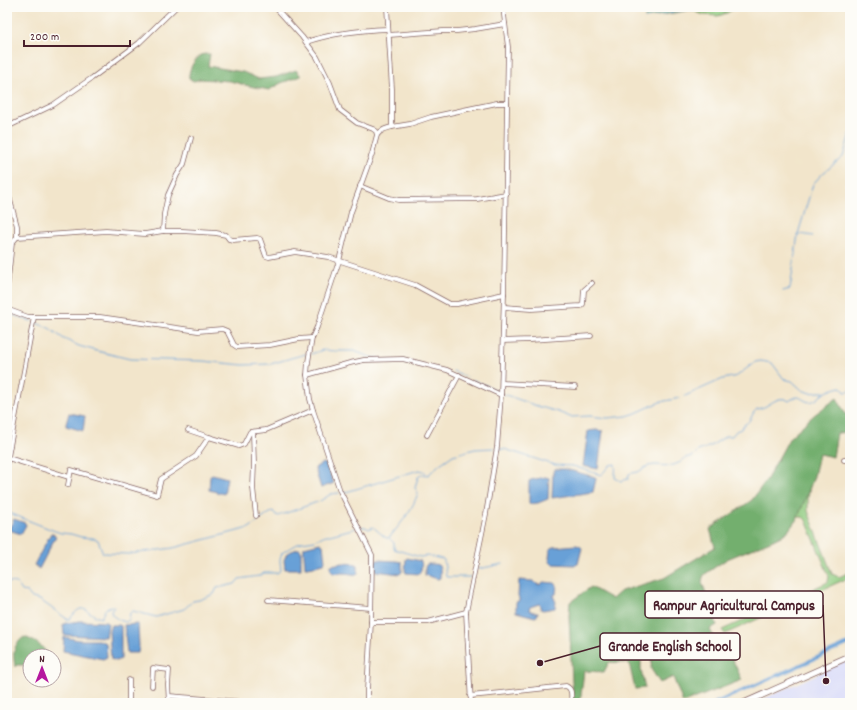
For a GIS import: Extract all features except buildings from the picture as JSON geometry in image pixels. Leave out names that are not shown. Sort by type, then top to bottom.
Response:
[{"type":"main road","points":[[744,703],[850,656]]},
{"type":"street","points":[[7,127],[53,105],[73,92],[139,43],[176,7]]},
{"type":"street","points":[[275,7],[306,42],[317,57],[330,83],[340,110],[357,123],[376,131],[377,135]]},
{"type":"street","points":[[387,7],[392,89],[392,127]]},
{"type":"street","points":[[470,703],[466,612],[486,514],[497,448],[502,383],[508,47],[502,7]]},
{"type":"street","points":[[388,35],[443,30],[469,30],[505,24]]},
{"type":"street","points":[[306,42],[329,36],[364,30],[388,29]]},
{"type":"street","points":[[367,703],[371,622],[372,555],[341,493],[312,410],[308,362],[312,338],[339,261],[351,212],[372,154],[377,135],[383,130],[392,127],[410,124],[431,117],[497,103],[507,104]]},
{"type":"street","points":[[163,231],[164,214],[168,195],[184,164],[191,138]]},
{"type":"street","points":[[360,186],[389,198],[399,200],[477,199],[506,194]]},
{"type":"street","points":[[7,189],[17,226],[17,237],[12,243],[7,288]]},
{"type":"street","points":[[17,237],[106,231],[145,234],[163,231],[216,233],[226,235],[233,240],[260,239],[266,256],[269,257],[295,252],[328,257],[415,285],[450,304],[457,304],[504,294]]},
{"type":"street","points":[[504,307],[531,309],[581,306],[583,304],[584,290],[592,283]]},
{"type":"street","points":[[7,306],[9,310],[28,317],[100,317],[198,331],[222,329],[227,332],[234,345],[237,347],[270,345],[312,338]]},
{"type":"street","points":[[34,317],[7,460],[69,477]]},
{"type":"street","points":[[503,341],[591,336]]},
{"type":"street","points":[[308,375],[364,360],[398,358],[447,370],[501,395]]},
{"type":"street","points":[[427,435],[459,375]]},
{"type":"street","points":[[502,383],[575,387]]},
{"type":"street","points":[[188,430],[239,446],[244,444],[250,432],[266,430],[312,410]]},
{"type":"street","points":[[254,432],[253,488],[256,516]]},
{"type":"street","points":[[68,485],[71,470],[157,495],[161,479],[196,456],[208,437]]},
{"type":"street","points":[[844,460],[850,460]]},
{"type":"street","points":[[268,600],[371,608]]},
{"type":"street","points":[[371,622],[428,622],[466,612]]},
{"type":"street","points":[[152,686],[153,668],[168,670],[170,703]]},
{"type":"street","points":[[129,680],[129,703]]},
{"type":"street","points":[[470,696],[566,686],[570,689],[571,703]]},
{"type":"street","points":[[169,696],[255,703]]},
{"type":"shaded area","points":[[850,659],[850,703],[755,703]]},
{"type":"green space","points":[[645,7],[737,7],[718,16],[704,15],[691,10],[645,18]]},
{"type":"green space","points":[[205,54],[210,54],[208,66],[243,72],[259,79],[276,77],[296,70],[301,76],[281,83],[269,90],[230,81],[200,79],[194,81],[189,79],[190,70],[197,58]]},
{"type":"green space","points":[[837,398],[846,415],[850,413],[850,432],[837,433],[833,457],[819,454],[814,476],[797,519],[788,531],[781,536],[727,559],[703,577],[702,582],[717,625],[710,629],[716,645],[724,641],[742,680],[683,703],[673,677],[660,683],[651,669],[652,651],[641,652],[641,670],[645,688],[635,689],[629,663],[609,662],[604,672],[584,671],[580,703],[573,703],[569,616],[570,602],[591,587],[612,599],[621,591],[664,578],[715,547],[710,529],[752,500],[767,479],[790,437],[814,415]]},
{"type":"green space","points":[[809,490],[808,511],[832,574],[839,577],[850,572],[850,577],[725,634],[722,630],[828,582],[829,576],[806,520],[803,517],[799,517],[797,519]]},
{"type":"green space","points":[[24,637],[43,648],[22,648],[22,665],[17,665],[15,667],[14,650],[20,640]]},
{"type":"water","points":[[69,413],[85,416],[83,431],[66,426]]},
{"type":"water","points":[[588,431],[603,431],[598,469],[583,466]]},
{"type":"water","points":[[323,463],[326,464],[334,483],[321,488],[315,469]]},
{"type":"water","points":[[555,469],[565,469],[595,477],[596,479],[593,492],[552,498],[553,472]]},
{"type":"water","points":[[212,474],[227,478],[224,494],[209,490],[210,477]]},
{"type":"water","points":[[545,477],[549,478],[548,499],[538,503],[529,504],[529,481]]},
{"type":"water","points":[[14,519],[25,523],[26,525],[21,534],[9,529]]},
{"type":"water","points":[[51,533],[56,536],[39,569],[34,565]]},
{"type":"water","points":[[320,543],[323,545],[324,564],[305,567],[304,547]]},
{"type":"water","points":[[576,545],[582,548],[578,564],[552,564],[550,562],[550,549],[554,547]]},
{"type":"water","points":[[300,549],[301,551],[301,569],[285,569],[284,560],[287,553]]},
{"type":"water","points":[[407,558],[421,561],[422,568],[419,574],[406,573]]},
{"type":"water","points":[[377,560],[402,562],[402,572],[400,574],[376,571],[375,562]]},
{"type":"water","points":[[343,563],[358,565],[358,574],[333,573],[331,570],[331,565]]},
{"type":"water","points":[[427,564],[435,564],[440,567],[440,578],[438,579],[425,575],[425,567]]},
{"type":"water","points":[[519,580],[533,581],[540,585],[543,582],[555,583],[557,585],[556,594],[554,595],[556,602],[555,608],[543,610],[540,609],[541,606],[539,604],[530,607],[529,610],[538,612],[537,616],[535,617],[516,612],[516,602],[519,601]]},
{"type":"water","points":[[80,621],[106,622],[108,624],[106,637],[64,635],[63,625],[66,623]]},
{"type":"water","points":[[138,624],[138,653],[127,653],[124,625]]},
{"type":"water","points":[[111,625],[121,626],[121,659],[116,661],[111,659],[109,631]]},
{"type":"water","points":[[64,637],[79,640],[98,640],[106,643],[107,657],[103,659],[63,651]]},
{"type":"waterway","points":[[645,18],[706,7]]},
{"type":"waterway","points":[[783,291],[790,289],[798,234],[813,184],[822,174],[843,157],[850,134]]},
{"type":"waterway","points":[[799,234],[813,236]]},
{"type":"waterway","points":[[7,312],[20,318],[32,321]]},
{"type":"waterway","points":[[36,323],[49,328],[64,339],[79,346],[130,359],[203,361],[243,365],[271,364],[306,354]]},
{"type":"waterway","points":[[311,354],[323,350],[354,351],[370,357],[378,358]]},
{"type":"waterway","points":[[685,396],[723,379],[737,376],[755,362],[761,361],[772,363],[784,379],[792,381],[802,390],[810,393],[824,392]]},
{"type":"waterway","points":[[453,371],[467,377]]},
{"type":"waterway","points":[[473,380],[496,391]]},
{"type":"waterway","points":[[497,449],[504,449],[555,465],[573,466],[601,475],[610,465],[615,464],[615,478],[621,481],[628,479],[629,474],[638,472],[648,466],[671,466],[681,462],[685,458],[693,456],[698,451],[711,446],[726,436],[732,436],[750,420],[757,409],[765,407],[777,400],[786,399],[789,401],[798,397],[811,402],[825,393],[837,388],[841,387],[845,392],[850,391]]},
{"type":"waterway","points":[[503,394],[570,417],[590,416],[607,418],[627,416],[660,402],[680,398]]},
{"type":"waterway","points":[[360,527],[369,529],[373,527],[386,538],[389,538],[413,506],[418,493],[415,488],[418,477],[422,474],[428,475],[453,455],[475,449],[494,448]]},
{"type":"waterway","points":[[342,493],[419,470],[426,473]]},
{"type":"waterway","points":[[7,512],[61,533],[98,540],[103,553],[129,554],[173,548],[249,528],[270,513],[273,512],[278,516],[320,501],[331,494],[339,493]]},
{"type":"waterway","points":[[7,582],[17,583],[22,591],[27,592],[32,598],[40,600],[67,619],[70,619],[75,613],[82,609],[101,618],[105,609],[111,606],[114,607],[111,611],[112,615],[119,620],[126,622],[129,620],[130,613],[133,611],[156,617],[184,609],[193,601],[214,594],[217,588],[235,584],[239,579],[259,576],[264,573],[277,573],[281,570],[280,560],[282,553],[297,544],[356,528]]},
{"type":"waterway","points":[[390,539],[394,543],[394,549],[420,557],[427,556],[443,559],[446,577],[471,577]]},
{"type":"waterway","points":[[478,569],[503,564]]},
{"type":"waterway","points":[[715,703],[850,643]]},
{"type":"place","name":"Grande English School","points":[[540,663]]},
{"type":"place","name":"Rampur Agricultural Campus","points":[[826,681]]}]
